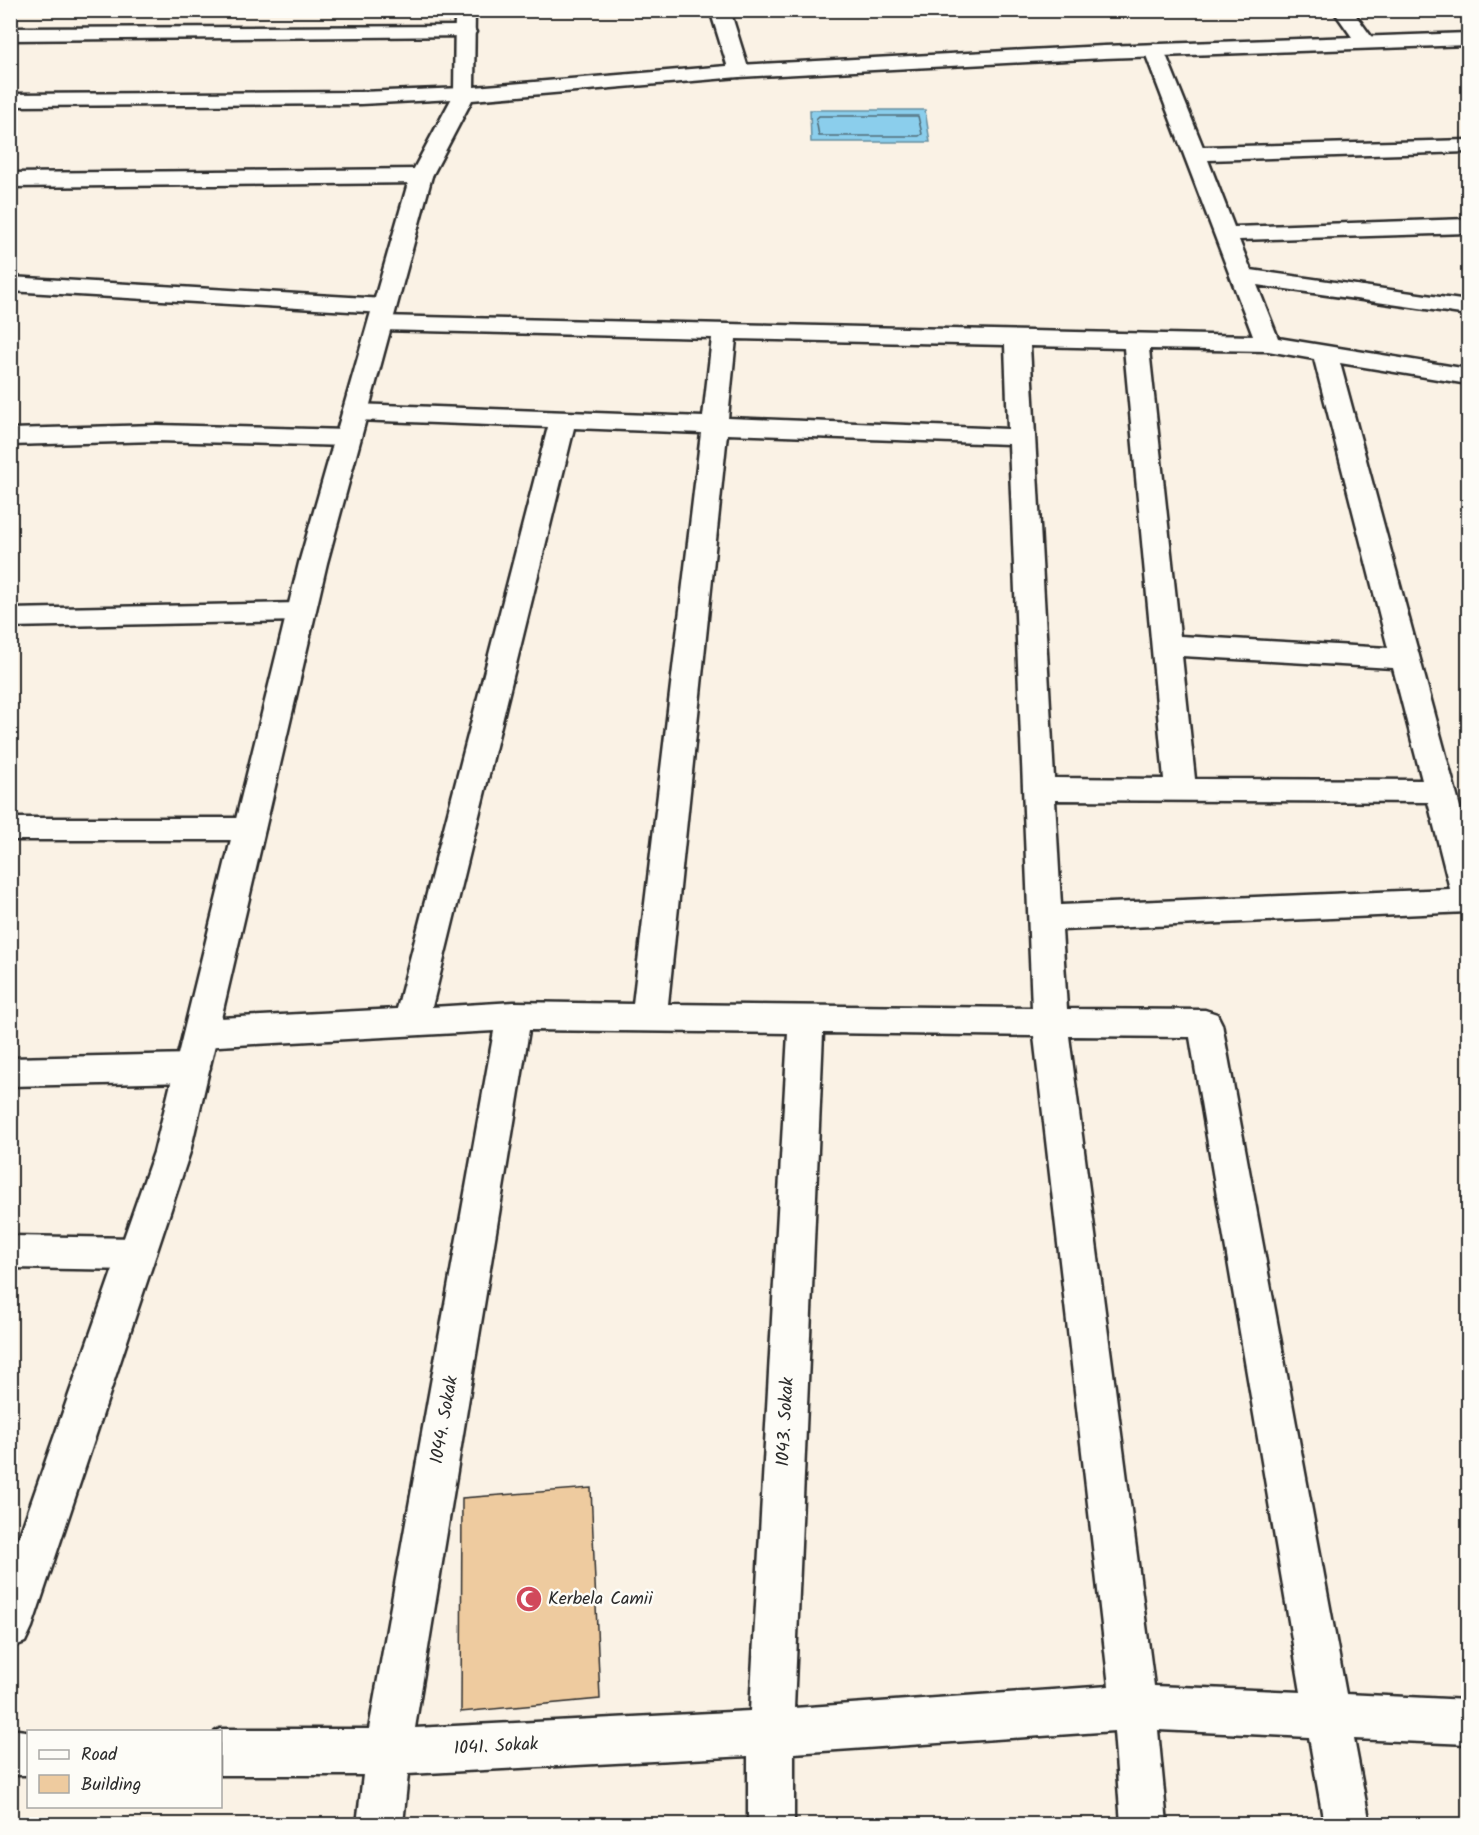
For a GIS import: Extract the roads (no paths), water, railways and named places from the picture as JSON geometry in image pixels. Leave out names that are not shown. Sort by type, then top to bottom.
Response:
[{"type":"street","points":[[10,1627],[172,1152],[301,612],[351,425],[421,176],[464,94],[465,10]]},
{"type":"street","points":[[720,10],[739,71]]},
{"type":"street","points":[[1342,10],[1366,43]]},
{"type":"street","points":[[10,34],[466,32]]},
{"type":"street","points":[[10,100],[361,98],[464,94],[739,71],[1154,50],[1468,39]]},
{"type":"street","points":[[1154,50],[1268,344]]},
{"type":"street","points":[[1194,154],[1468,146]]},
{"type":"street","points":[[10,180],[421,176]]},
{"type":"street","points":[[1225,234],[1468,226]]},
{"type":"street","points":[[1241,276],[1468,308]]},
{"type":"street","points":[[10,284],[382,314],[725,331],[1268,344],[1468,376]]},
{"type":"street","points":[[650,1018],[725,331]]},
{"type":"street","points":[[1017,338],[1050,1022],[1134,1707],[1144,1824]]},
{"type":"street","points":[[1136,340],[1181,790]]},
{"type":"street","points":[[1046,918],[1468,898],[1325,353]]},
{"type":"street","points":[[411,1022],[564,420]]},
{"type":"street","points":[[10,437],[564,420],[1022,437]]},
{"type":"street","points":[[10,618],[301,612]]},
{"type":"street","points":[[1166,645],[1406,659]]},
{"type":"street","points":[[1039,789],[1440,791]]},
{"type":"street","points":[[10,829],[249,829]]},
{"type":"street","points":[[201,1033],[514,1016],[1205,1023],[1347,1824]]},
{"type":"street","name":"1044. Sokak","points":[[380,1824],[388,1752],[514,1016]]},
{"type":"street","name":"1043. Sokak","points":[[771,1824],[771,1732],[806,1019]]},
{"type":"street","points":[[10,1072],[192,1068]]},
{"type":"street","points":[[10,1252],[137,1254]]},
{"type":"street","name":"1041. Sokak","points":[[222,1752],[388,1752],[771,1732],[1134,1707],[1468,1722]]},
{"type":"street","points":[[10,1752],[27,1752]]},
{"type":"water","points":[[810,110],[925,110],[930,142],[811,142]]},
{"type":"place","name":"Kerbela Camii","points":[[529,1599]]}]
